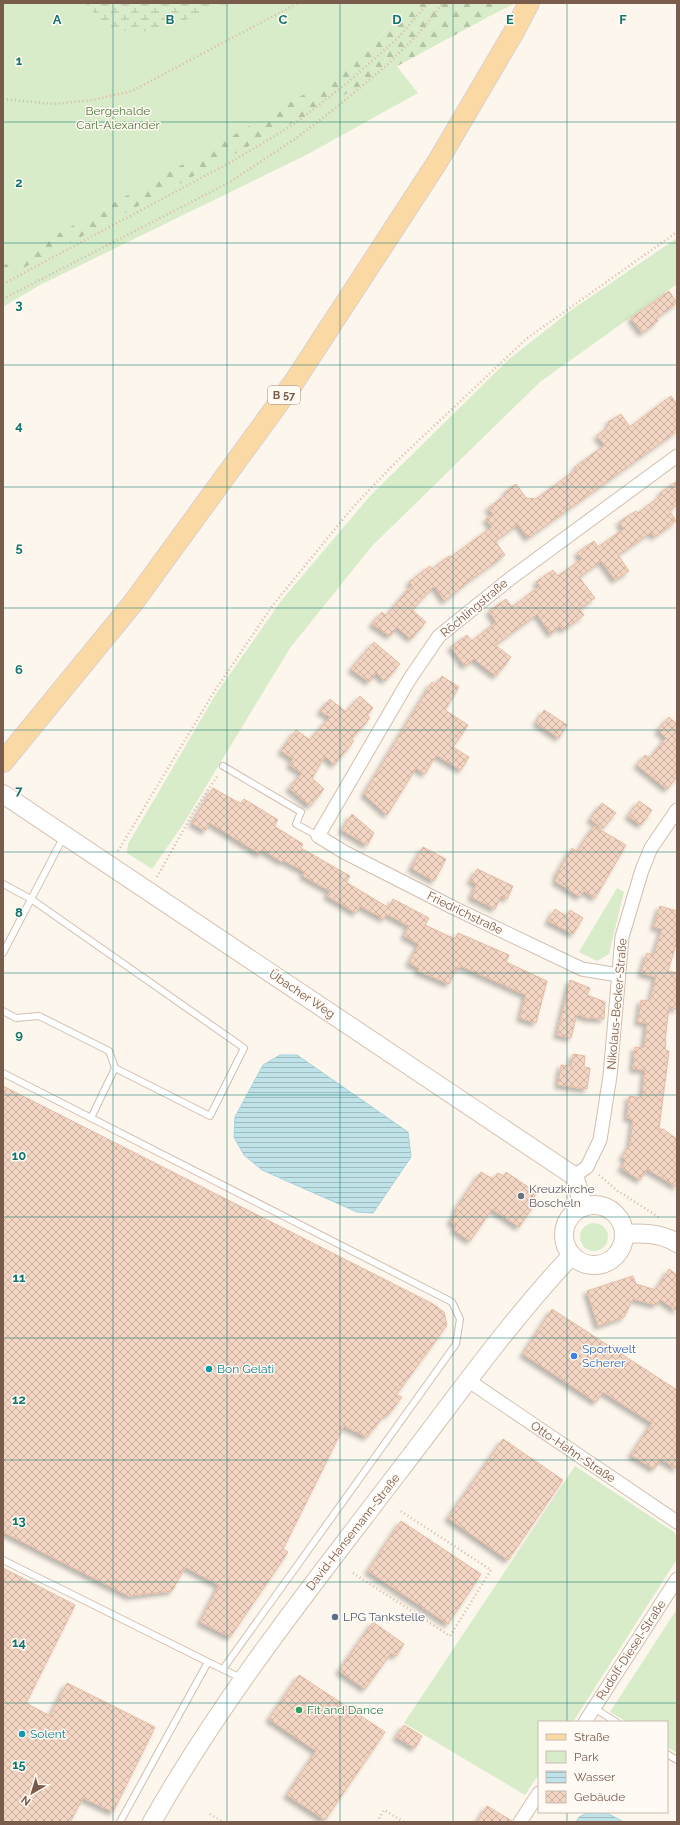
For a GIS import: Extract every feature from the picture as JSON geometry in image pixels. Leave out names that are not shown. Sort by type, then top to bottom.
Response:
[{"type":"main road","name":"B 57","points":[[3,762],[133,603],[294,382],[438,161],[529,3]]},
{"type":"street","name":"Röchlingstraße","points":[[318,836],[409,680],[439,636],[510,578],[677,456]]},
{"type":"street","name":"Übacher Weg","points":[[10,798],[109,866],[574,1176]]},
{"type":"street","name":"Nikolaus-Becker-Straße","points":[[574,1176],[587,1167],[600,1140],[610,1076],[622,937],[642,870],[651,848],[677,810]]},
{"type":"street","name":"Friedrichstraße","points":[[318,836],[446,905],[575,966],[582,969],[618,975]]},
{"type":"street","points":[[574,1176],[584,1207]]},
{"type":"street","points":[[593,1206],[602,1207],[611,1211],[618,1217],[624,1234],[619,1252],[606,1263],[588,1264],[577,1259],[572,1255],[567,1247],[565,1238],[569,1219],[584,1207],[593,1206]]},
{"type":"street","points":[[624,1234],[644,1233],[656,1235],[677,1243]]},
{"type":"street","name":"David-Hansemann-Straße","points":[[152,1822],[181,1771],[242,1679],[318,1577],[541,1288],[572,1255]]},
{"type":"street","name":"Otto-Hahn-Straße","points":[[469,1381],[677,1522]]},
{"type":"street","name":"Rudolf-Diesel-Straße","points":[[586,1721],[677,1579]]},
{"type":"street","points":[[520,1822],[538,1795]]},
{"type":"lane","points":[[223,766],[301,812],[296,824],[318,836]]},
{"type":"lane","points":[[3,953],[64,835]]},
{"type":"lane","points":[[3,884],[31,899],[244,1048],[210,1116],[115,1068],[109,1051],[39,1016],[16,1018],[3,1011]]},
{"type":"lane","points":[[91,1118],[115,1068]]},
{"type":"lane","points":[[3,1072],[452,1302],[460,1319],[456,1344],[223,1669]]},
{"type":"lane","points":[[3,1560],[242,1679]]},
{"type":"lane","points":[[120,1822],[208,1662]]},
{"type":"lane","points":[[594,1708],[614,1721]]},
{"type":"lane","points":[[668,1755],[677,1760]]},
{"type":"path","points":[[3,99],[53,104],[93,100],[132,91],[298,3]]},
{"type":"path","points":[[3,284],[224,166],[293,125],[346,84],[397,39],[428,3]]},
{"type":"path","points":[[3,299],[230,182],[295,139],[387,66],[420,32],[443,3]]},
{"type":"path","points":[[109,866],[214,692],[273,605],[353,507],[397,461],[490,371],[526,340],[677,232]]},
{"type":"path","points":[[156,879],[194,811],[223,766]]},
{"type":"path","points":[[353,1573],[450,1636],[491,1570],[399,1510]]},
{"type":"path","points":[[377,1822],[384,1810],[404,1822]]},
{"type":"path","points":[[210,1814],[223,1822]]},
{"type":"green space","name":"Bergehalde Carl-Alexander","points":[[3,3],[411,3],[376,40],[418,93],[308,154],[40,285],[3,307]]},
{"type":"green space","points":[[85,3],[233,3],[222,5],[171,26],[138,33],[107,27]]},
{"type":"green space","points":[[411,3],[495,3],[488,17],[3,279],[3,266],[205,152],[351,67]]},
{"type":"green space","points":[[495,3],[516,3],[488,17]]},
{"type":"green space","points":[[677,238],[677,284],[540,382],[372,546],[290,648],[182,826],[152,869],[127,853],[128,844],[216,694],[281,601],[370,496],[508,360],[570,311]]},
{"type":"green space","points":[[617,888],[624,892],[609,954],[597,961],[579,952]]},
{"type":"green space","points":[[594,1223],[604,1227],[608,1237],[604,1247],[594,1251],[584,1247],[580,1237],[584,1227]]},
{"type":"green space","points":[[575,1466],[674,1532],[677,1537],[677,1559],[574,1721],[538,1721],[538,1776],[525,1795],[404,1723]]},
{"type":"green space","points":[[677,1609],[677,1753],[668,1748],[668,1721],[625,1721],[610,1712]]},
{"type":"water","points":[[280,1055],[297,1055],[408,1132],[411,1157],[373,1213],[357,1212],[262,1170],[244,1155],[234,1137],[235,1117],[263,1065]]},
{"type":"water","points":[[587,1813],[607,1813],[624,1822],[576,1822],[579,1817]]},
{"type":"building","points":[[669,291],[677,303],[656,318],[658,321],[642,333],[631,318]]},
{"type":"building","points":[[671,396],[677,404],[677,431],[528,538],[518,524],[495,541],[505,555],[470,580],[445,601],[434,586],[412,610],[426,622],[411,639],[397,627],[390,636],[372,624],[382,612],[386,616],[412,585],[409,582],[430,566],[432,569],[449,556],[451,557],[492,527],[486,519],[493,514],[488,508],[507,494],[505,492],[516,484],[526,498],[536,499],[577,469],[575,467],[605,445],[597,436],[610,425],[608,422],[621,414],[630,427]]},
{"type":"building","points":[[677,481],[677,505],[669,510],[676,521],[654,537],[651,532],[618,555],[629,571],[615,580],[601,561],[579,577],[595,598],[579,609],[584,615],[563,630],[560,626],[551,634],[537,614],[495,645],[511,657],[496,676],[474,659],[465,666],[451,647],[467,635],[472,641],[496,622],[489,611],[506,599],[512,607],[540,586],[536,582],[553,570],[558,576],[582,559],[577,553],[594,541],[598,547],[624,529],[619,522],[636,511],[638,513],[662,495],[660,493]]},
{"type":"building","points":[[374,642],[400,664],[385,681],[376,673],[369,682],[351,669]]},
{"type":"building","points":[[442,676],[459,687],[445,710],[468,725],[453,747],[469,757],[461,770],[436,755],[425,774],[416,768],[387,815],[364,794],[432,682],[436,685]]},
{"type":"building","points":[[360,696],[373,708],[367,715],[370,718],[351,739],[354,741],[334,765],[325,756],[312,778],[324,789],[310,806],[289,788],[302,773],[290,765],[293,759],[281,751],[296,730],[310,740],[330,717],[320,711],[330,699],[346,712]]},
{"type":"building","points":[[544,710],[567,725],[559,738],[536,723]]},
{"type":"building","points":[[669,717],[677,724],[677,777],[667,789],[637,765],[645,755],[650,758],[666,738],[658,730]]},
{"type":"building","points":[[213,788],[241,804],[244,799],[278,820],[274,826],[303,844],[301,848],[350,876],[346,882],[389,908],[393,899],[429,918],[425,925],[455,939],[458,933],[509,955],[506,962],[547,981],[536,1023],[520,1018],[526,995],[461,966],[459,969],[457,967],[449,984],[418,971],[419,968],[409,963],[419,944],[404,936],[409,926],[386,914],[384,919],[360,906],[356,913],[327,896],[330,891],[303,876],[305,872],[283,860],[282,862],[263,850],[260,854],[210,823],[205,831],[192,823]]},
{"type":"building","points":[[639,801],[652,810],[641,825],[628,816]]},
{"type":"building","points":[[602,803],[616,813],[602,829],[590,819]]},
{"type":"building","points":[[352,814],[374,833],[367,845],[342,830]]},
{"type":"building","points":[[594,826],[626,845],[595,898],[584,891],[580,897],[555,881],[558,876],[556,875],[572,848],[577,852]]},
{"type":"building","points":[[423,847],[446,859],[434,881],[411,868]]},
{"type":"building","points":[[477,869],[513,886],[507,899],[501,896],[495,909],[471,897],[477,884],[470,881]]},
{"type":"building","points":[[660,906],[677,911],[677,941],[668,971],[677,973],[677,1009],[669,1007],[665,1050],[669,1051],[659,1129],[663,1129],[677,1139],[677,1187],[647,1169],[640,1180],[621,1168],[626,1160],[622,1157],[630,1145],[633,1119],[627,1118],[629,1096],[642,1098],[645,1070],[633,1069],[635,1047],[644,1048],[647,1023],[638,1022],[641,1000],[650,1001],[656,977],[641,973],[647,953],[654,955],[662,929],[654,927]]},
{"type":"building","points":[[555,909],[566,916],[570,910],[583,918],[573,934],[548,921]]},
{"type":"building","points":[[570,980],[590,988],[587,995],[605,1002],[604,1019],[587,1018],[577,1014],[571,1038],[557,1035]]},
{"type":"building","points":[[573,1054],[585,1056],[584,1067],[590,1068],[587,1089],[558,1085],[561,1065],[571,1066]]},
{"type":"building","name":"Bon Gelati","points":[[3,1086],[433,1304],[444,1312],[447,1325],[396,1395],[402,1397],[388,1415],[385,1414],[367,1437],[344,1426],[283,1549],[288,1552],[230,1637],[200,1622],[219,1585],[185,1567],[172,1591],[129,1596],[3,1532]]},
{"type":"building","points":[[481,1172],[493,1179],[498,1173],[504,1176],[506,1172],[537,1193],[532,1200],[536,1202],[519,1227],[492,1209],[470,1241],[454,1230],[456,1226],[450,1221],[457,1211],[455,1210]]},
{"type":"building","points":[[669,1269],[677,1275],[677,1311],[660,1299],[656,1305],[633,1299],[624,1317],[598,1326],[587,1291],[633,1276],[636,1284],[656,1290]]},
{"type":"building","points":[[552,1309],[677,1390],[677,1469],[661,1459],[654,1469],[631,1455],[652,1423],[603,1392],[596,1402],[523,1354]]},
{"type":"building","points":[[503,1439],[563,1480],[508,1560],[448,1518]]},
{"type":"building","points":[[401,1521],[481,1574],[448,1624],[368,1571]]},
{"type":"building","points":[[3,1568],[75,1605],[26,1703],[50,1716],[67,1683],[155,1727],[113,1812],[83,1798],[70,1822],[3,1822]]},
{"type":"building","points":[[373,1622],[404,1644],[396,1656],[391,1653],[365,1689],[339,1671]]},
{"type":"building","points":[[299,1675],[385,1732],[325,1820],[287,1795],[316,1751],[269,1719]]},
{"type":"building","points":[[404,1725],[422,1736],[415,1748],[396,1737]]},
{"type":"building","points":[[487,1806],[512,1821],[512,1822],[477,1822]]},
{"type":"place","name":"Kreuzkirche Boscheln","points":[[521,1196]]},
{"type":"place","name":"Sportwelt Scherer","points":[[574,1356]]},
{"type":"place","name":"Bon Gelati","points":[[209,1369]]},
{"type":"place","name":"LPG Tankstelle","points":[[335,1617]]},
{"type":"place","name":"Fit and Dance","points":[[299,1710]]},
{"type":"place","name":"Solent","points":[[22,1734]]}]
